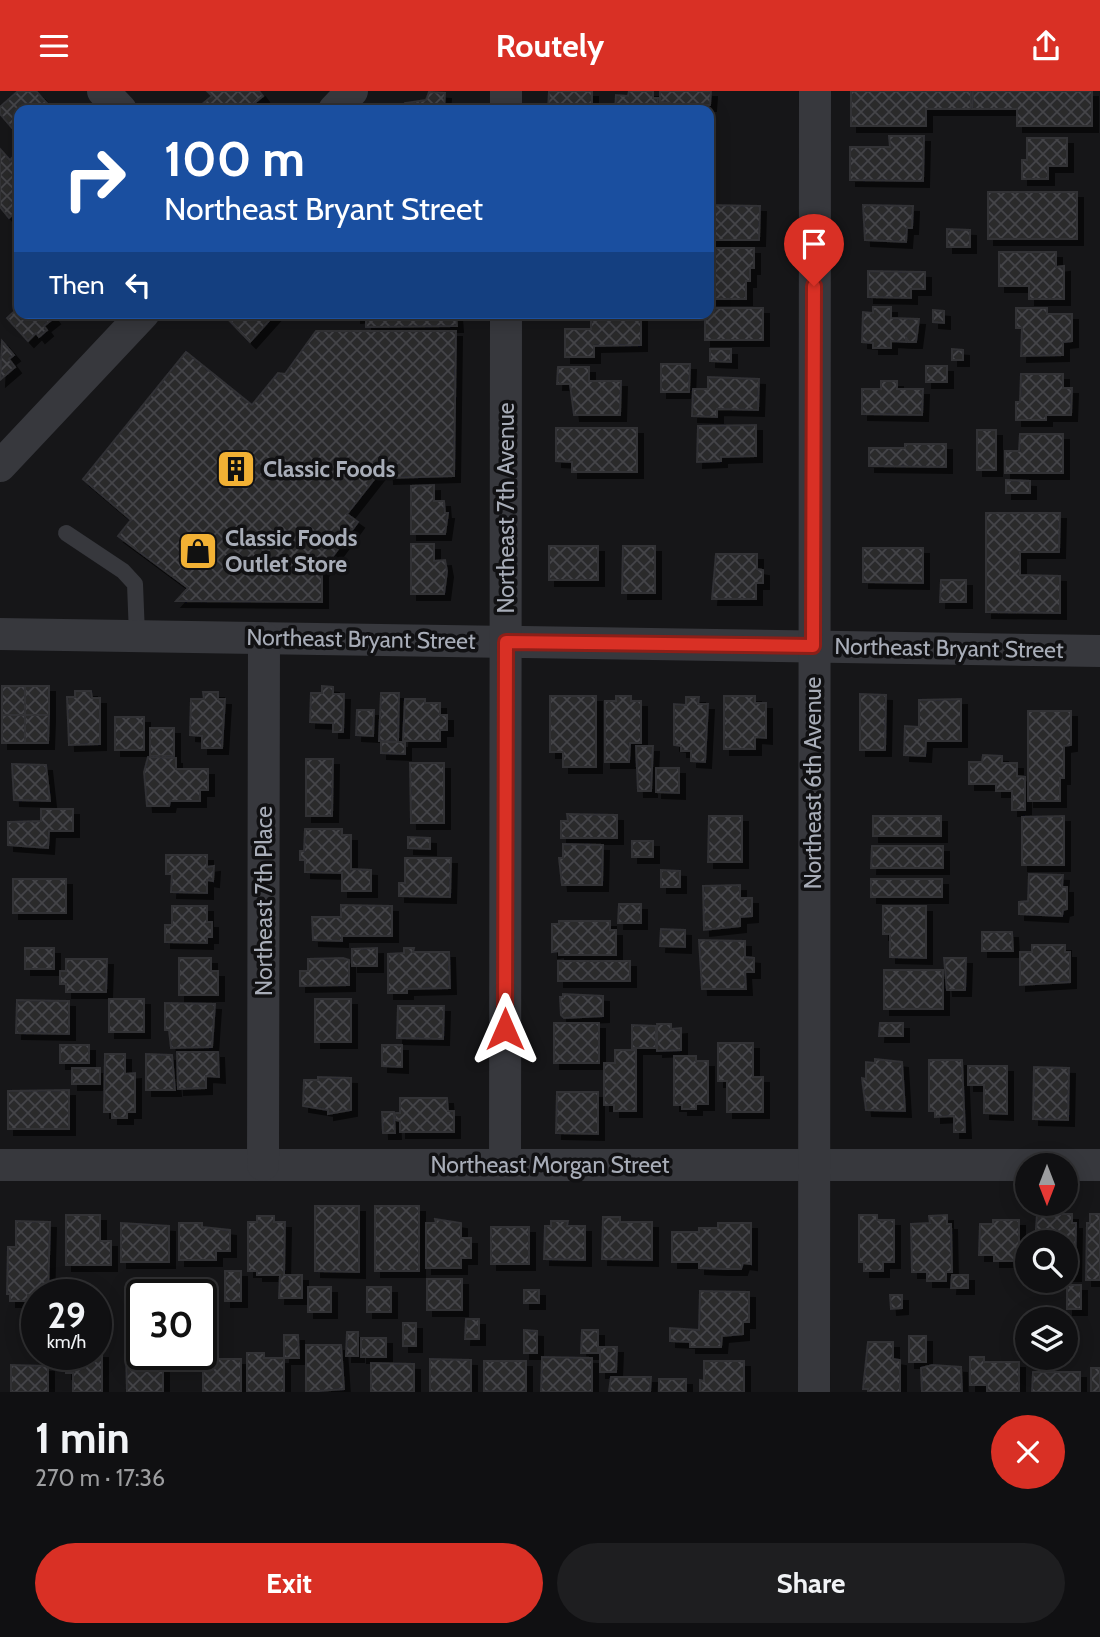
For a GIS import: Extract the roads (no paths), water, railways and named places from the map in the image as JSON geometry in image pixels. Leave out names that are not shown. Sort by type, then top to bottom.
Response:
[{"type":"street","points":[[103,91],[116,105]]},
{"type":"street","points":[[339,105],[352,91]]},
{"type":"street","name":"Northeast 6th Avenue","points":[[814,1392],[815,91]]},
{"type":"street","points":[[0,466],[138,319]]},
{"type":"street","name":"Northeast 7th Avenue","points":[[505,1165],[506,319]]},
{"type":"street","name":"Northeast Bryant Street","points":[[0,634],[1100,651]]},
{"type":"street","name":"Northeast 7th Place","points":[[264,638],[264,1165]]},
{"type":"street","name":"Northeast Morgan Street","points":[[0,1165],[1100,1165]]},
{"type":"lane","points":[[65,533],[123,571],[135,584],[137,635]]},
{"type":"place","name":"Classic Foods","points":[[236,469]]},
{"type":"place","name":"Classic Foods Outlet Store","points":[[198,551]]}]
